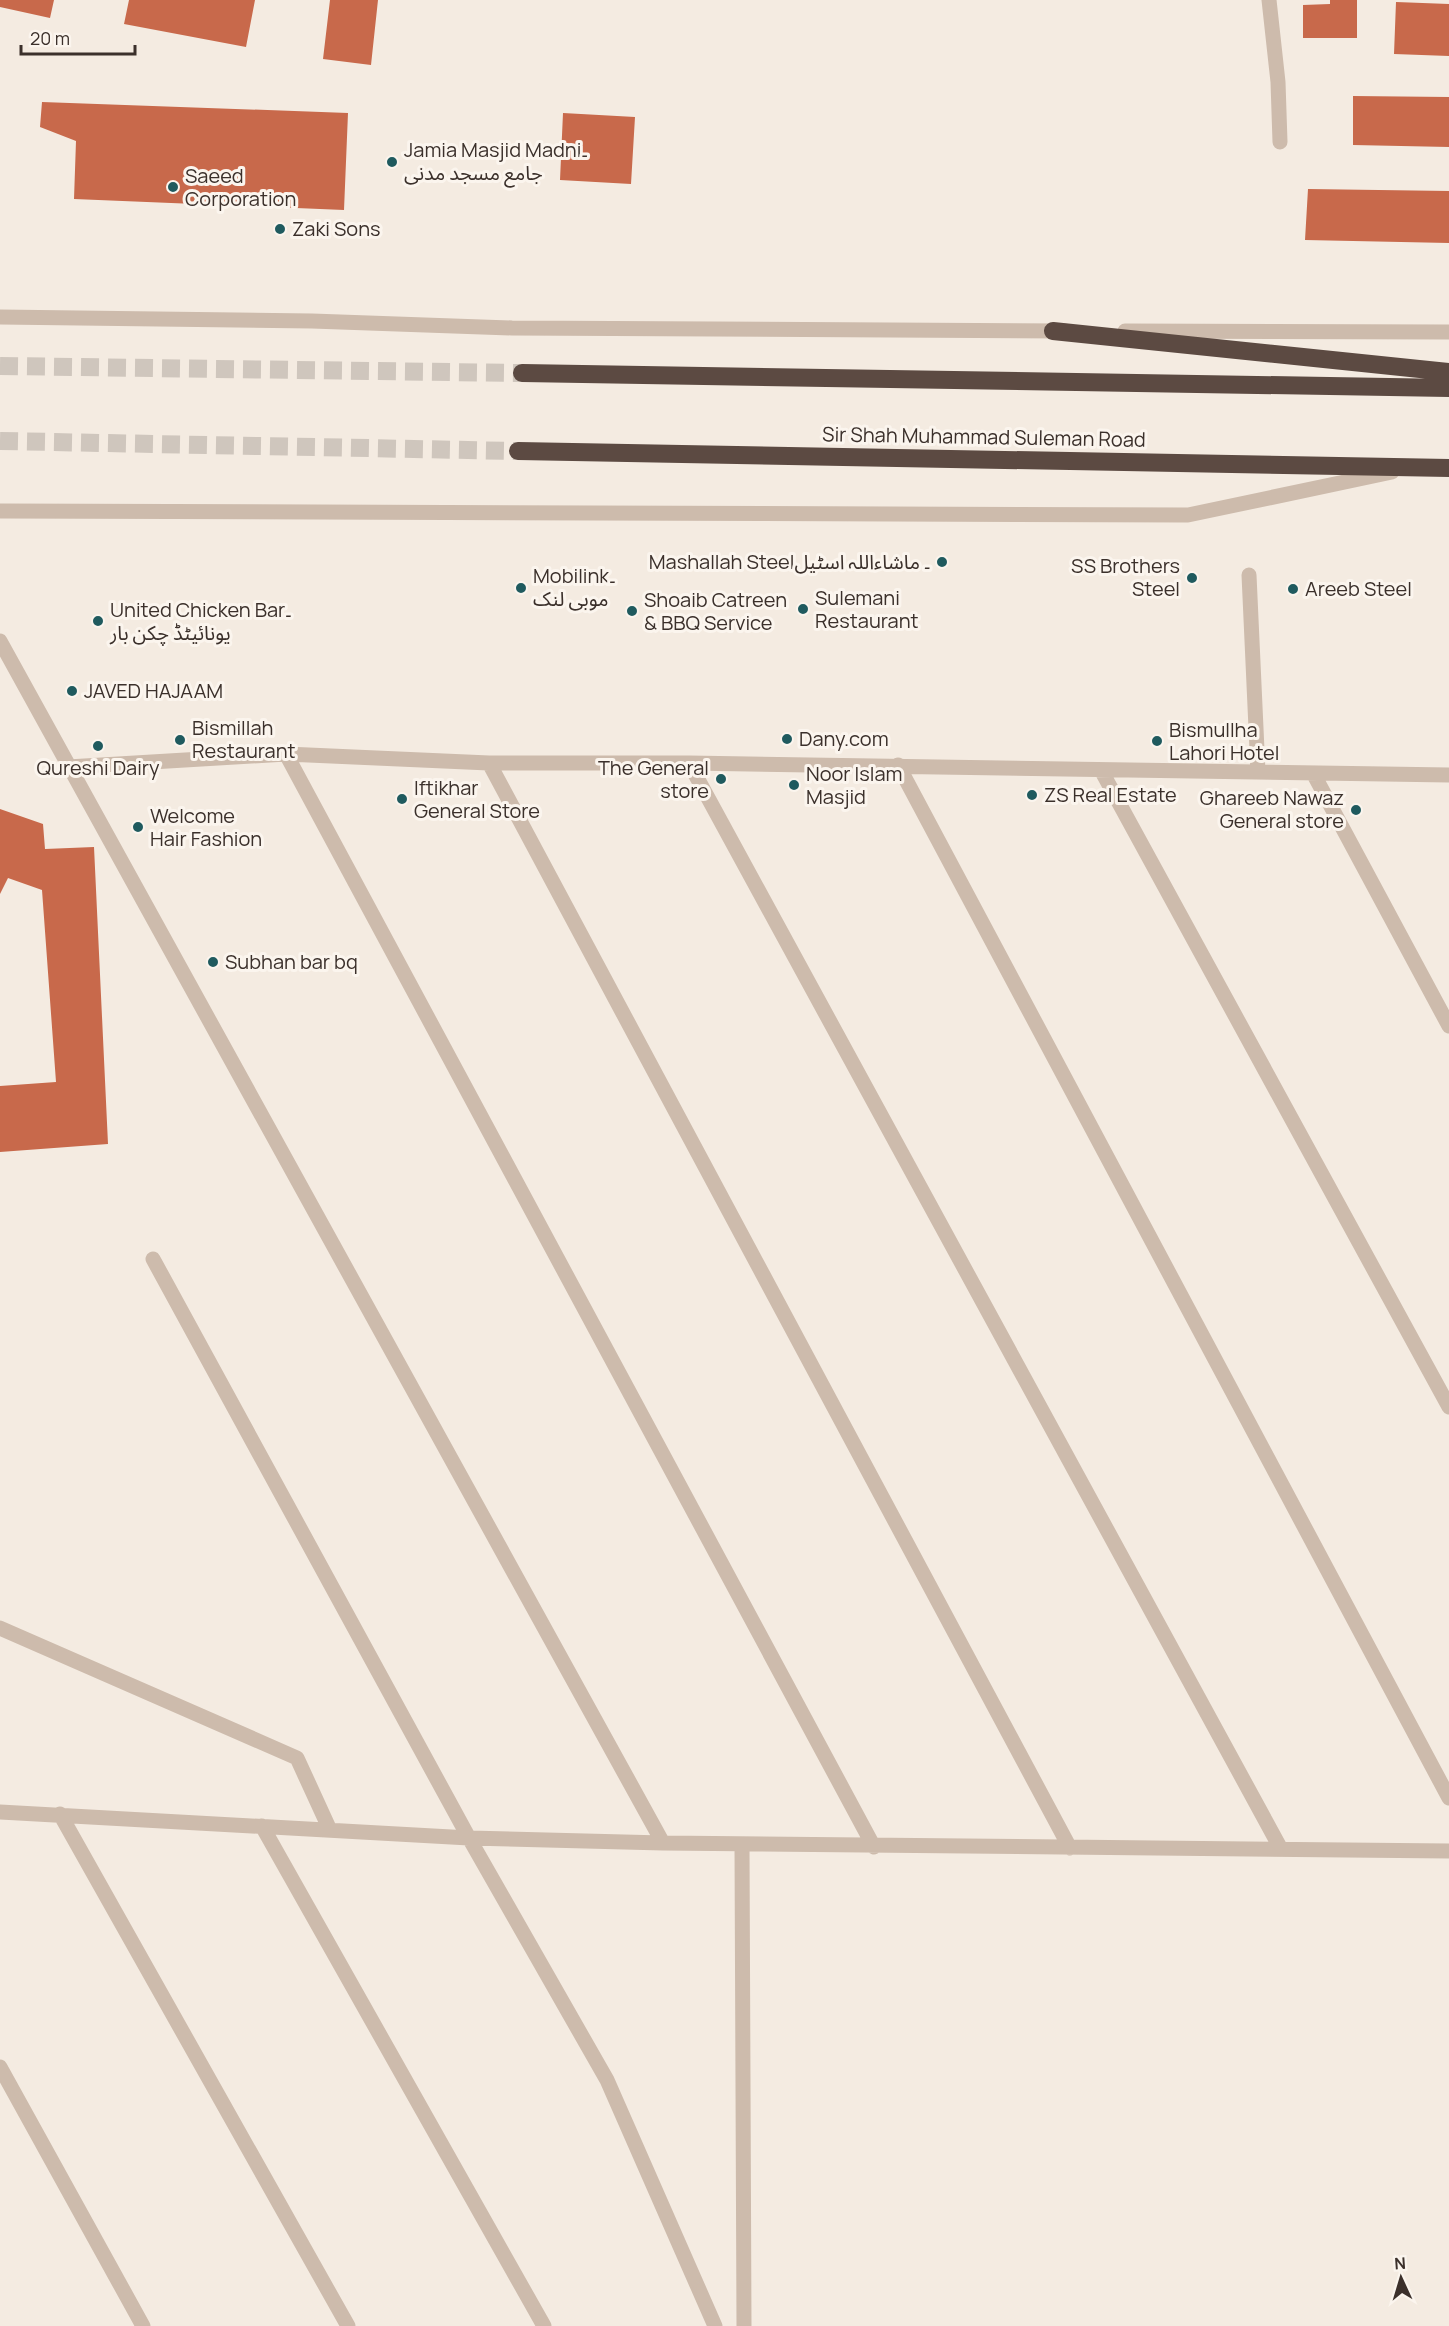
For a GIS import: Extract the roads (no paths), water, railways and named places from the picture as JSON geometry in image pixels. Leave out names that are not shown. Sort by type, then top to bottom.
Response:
[{"type":"highway","points":[[1053,331],[1449,372]]},
{"type":"highway","points":[[522,373],[1449,388]]},
{"type":"highway","name":"Sir Shah Muhammad Suleman Road","points":[[518,451],[1449,468]]},
{"type":"street","points":[[1269,0],[1278,82],[1280,142]]},
{"type":"street","points":[[0,317],[312,321],[512,328],[1449,332]]},
{"type":"street","points":[[0,511],[1188,515],[1416,467]]},
{"type":"street","points":[[1249,575],[1258,772]]},
{"type":"street","points":[[0,641],[663,1844]]},
{"type":"street","points":[[68,767],[286,754],[489,763],[898,765],[1449,775]]},
{"type":"street","points":[[286,754],[874,1846]]},
{"type":"street","points":[[489,763],[1071,1848]]},
{"type":"street","points":[[689,763],[1281,1849]]},
{"type":"street","points":[[898,765],[1449,1798]]},
{"type":"street","points":[[1101,770],[1449,1407]]},
{"type":"street","points":[[1313,773],[1449,1026]]},
{"type":"street","points":[[153,1258],[469,1838],[607,2080],[716,2326]]},
{"type":"street","points":[[0,1628],[297,1758],[330,1830]]},
{"type":"street","points":[[0,1812],[469,1838],[663,1844],[1449,1851]]},
{"type":"street","points":[[60,1814],[348,2326]]},
{"type":"street","points":[[262,1826],[544,2326]]},
{"type":"street","points":[[742,1846],[744,2326]]},
{"type":"street","points":[[0,2067],[143,2326]]},
{"type":"tunnel","points":[[0,366],[522,373]]},
{"type":"tunnel","points":[[0,441],[518,451]]},
{"type":"place","name":"Jamia Masjid Madni۔ جامع مسجد مدنی","points":[[392,162]]},
{"type":"place","name":"Saeed Corporation","points":[[173,187]]},
{"type":"place","name":"Zaki Sons","points":[[280,229]]},
{"type":"place","name":"Mashallah Steel۔ ماشاءاللہ اسٹیل","points":[[942,562]]},
{"type":"place","name":"SS Brothers Steel","points":[[1192,578]]},
{"type":"place","name":"Mobilink۔ موبی لنک","points":[[521,588]]},
{"type":"place","name":"Areeb Steel","points":[[1293,589]]},
{"type":"place","name":"Sulemani Restaurant","points":[[803,609]]},
{"type":"place","name":"Shoaib Catreen & BBQ Service","points":[[632,611]]},
{"type":"place","name":"United Chicken Bar۔ یونائیٹڈ چکن بار","points":[[98,621]]},
{"type":"place","name":"JAVED HAJAAM","points":[[72,691]]},
{"type":"place","name":"Dany.com","points":[[787,739]]},
{"type":"place","name":"Bismillah Restaurant","points":[[180,740]]},
{"type":"place","name":"Bismullha Lahori Hotel","points":[[1157,741]]},
{"type":"place","name":"Qureshi Dairy","points":[[98,746]]},
{"type":"place","name":"The General store","points":[[721,779]]},
{"type":"place","name":"Noor Islam Masjid","points":[[794,785]]},
{"type":"place","name":"ZS Real Estate","points":[[1032,795]]},
{"type":"place","name":"Iftikhar General Store","points":[[402,799]]},
{"type":"place","name":"Ghareeb Nawaz General store","points":[[1356,810]]},
{"type":"place","name":"Welcome Hair Fashion","points":[[138,827]]},
{"type":"place","name":"Subhan bar bq","points":[[213,962]]}]
